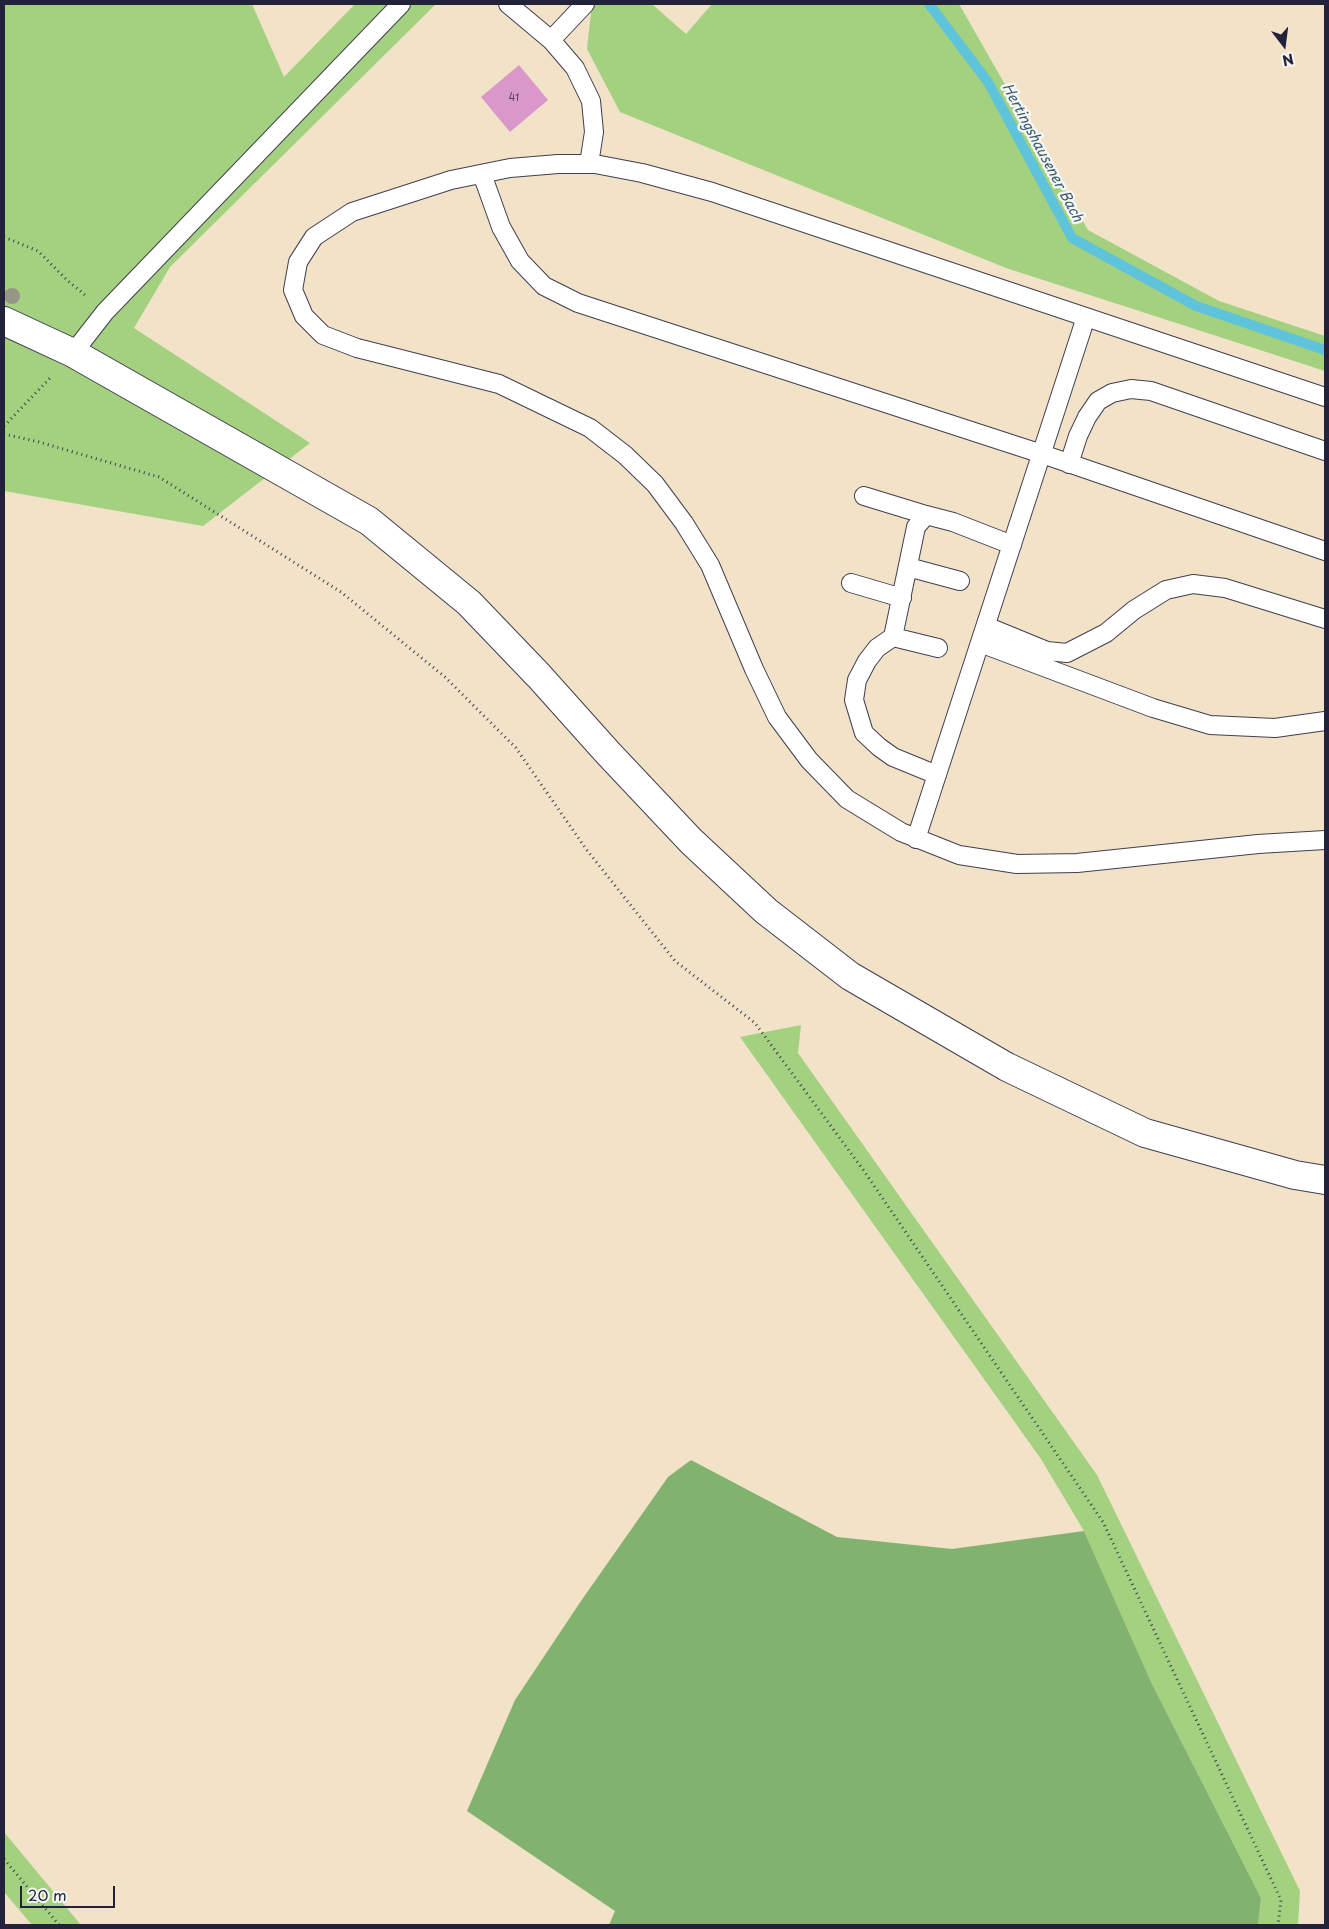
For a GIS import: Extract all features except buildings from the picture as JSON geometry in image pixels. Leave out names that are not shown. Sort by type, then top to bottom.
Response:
[{"type":"street","points":[[4,321],[73,353],[369,521],[469,603],[691,841],[766,911],[850,976],[1007,1067],[1145,1133],[1294,1175],[1325,1180]]},
{"type":"lane","points":[[73,353],[105,312],[401,4]]},
{"type":"lane","points":[[508,4],[551,40],[575,68],[591,101],[594,132],[589,164]]},
{"type":"lane","points":[[551,40],[585,4]]},
{"type":"lane","points":[[1325,397],[712,192],[642,173],[589,164],[558,164],[510,168],[451,180],[352,212],[314,237],[298,262],[293,290],[304,316],[324,335],[357,348],[499,384],[590,428],[625,455],[654,484],[684,523],[700,548],[777,717],[809,760],[847,799],[901,832],[959,855],[1017,864],[1077,863],[1258,844],[1325,840]]},
{"type":"lane","points":[[482,174],[501,227],[520,261],[544,286],[578,303],[1042,454],[1325,551]]},
{"type":"lane","points":[[916,839],[1086,317]]},
{"type":"lane","points":[[1070,464],[1078,436],[1098,400],[1112,393],[1131,389],[1151,391],[1325,451]]},
{"type":"lane","points":[[864,496],[953,522],[1012,545]]},
{"type":"lane","points":[[926,515],[916,528],[894,637],[877,648],[867,661],[857,680],[854,700],[864,733],[879,747],[893,757],[937,775]]},
{"type":"lane","points":[[908,567],[960,581]]},
{"type":"lane","points":[[851,583],[902,598]]},
{"type":"lane","points":[[986,626],[1047,651],[1068,653],[1106,633],[1134,610],[1166,590],[1193,584],[1225,588],[1325,619]]},
{"type":"lane","points":[[894,637],[938,648]]},
{"type":"lane","points":[[980,643],[1144,704],[1210,725],[1275,728],[1325,721]]},
{"type":"path","points":[[4,237],[38,251],[67,280],[105,312]]},
{"type":"path","points":[[4,426],[73,353]]},
{"type":"path","points":[[4,434],[39,442],[159,477],[341,592],[445,677],[516,748],[586,849],[676,961],[755,1023],[864,1171],[1104,1522],[1281,1900],[1278,1925]]},
{"type":"path","points":[[4,1860],[59,1925]]},
{"type":"green space","points":[[4,4],[252,4],[284,77],[355,4],[436,4],[170,267],[134,328],[310,443],[203,526],[4,491]]},
{"type":"green space","points":[[592,4],[652,4],[686,34],[712,4],[959,4],[1088,230],[1219,301],[1325,336],[1325,371],[1006,268],[620,112],[587,49]]},
{"type":"green space","points":[[801,1025],[798,1053],[1097,1475],[1300,1891],[1298,1925],[1258,1925],[1261,1898],[1152,1684],[1084,1531],[1041,1459],[740,1037]]},
{"type":"green space","points":[[691,1460],[837,1537],[952,1549],[1084,1531],[1152,1684],[1261,1898],[1258,1925],[609,1925],[615,1911],[467,1811],[515,1700],[581,1601],[668,1477]]},
{"type":"green space","points":[[4,1832],[81,1925],[32,1925],[4,1892]]},
{"type":"waterway","name":"Hertingshausener Bach","points":[[929,4],[988,82],[1072,238],[1196,306],[1325,350]]}]
